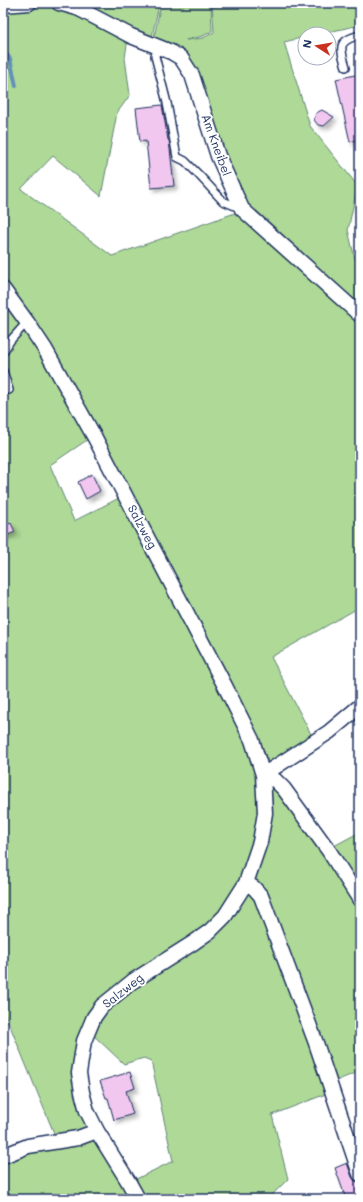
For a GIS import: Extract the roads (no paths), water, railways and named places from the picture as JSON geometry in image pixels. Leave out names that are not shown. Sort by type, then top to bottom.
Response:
[{"type":"street","points":[[3,5],[29,3]]},
{"type":"street","name":"Am Kneibel","points":[[59,3],[83,11],[131,36],[158,46],[181,58],[192,75],[218,156],[242,209],[360,315]]},
{"type":"street","name":"Salzweg","points":[[3,288],[45,349],[95,438],[252,740],[263,775],[265,813],[260,842],[246,883],[225,916],[210,931],[133,981],[102,1006],[94,1017],[84,1041],[79,1073],[87,1112],[96,1131],[138,1199]]},
{"type":"street","points":[[263,775],[329,732],[360,706]]},
{"type":"street","points":[[263,775],[275,780],[284,789],[329,851],[360,900]]},
{"type":"street","points":[[246,883],[254,888],[261,896],[316,1042],[360,1174]]},
{"type":"street","points":[[3,1156],[28,1146],[78,1138],[96,1131]]},
{"type":"lane","points":[[346,67],[341,50],[342,45],[351,38],[360,35]]},
{"type":"lane","points":[[158,46],[155,56],[167,103],[177,156],[185,161],[223,201],[242,209]]},
{"type":"lane","points":[[3,352],[27,322]]},
{"type":"lane","points":[[3,371],[9,390]]},
{"type":"waterway","points":[[3,49],[10,59],[16,86]]}]
